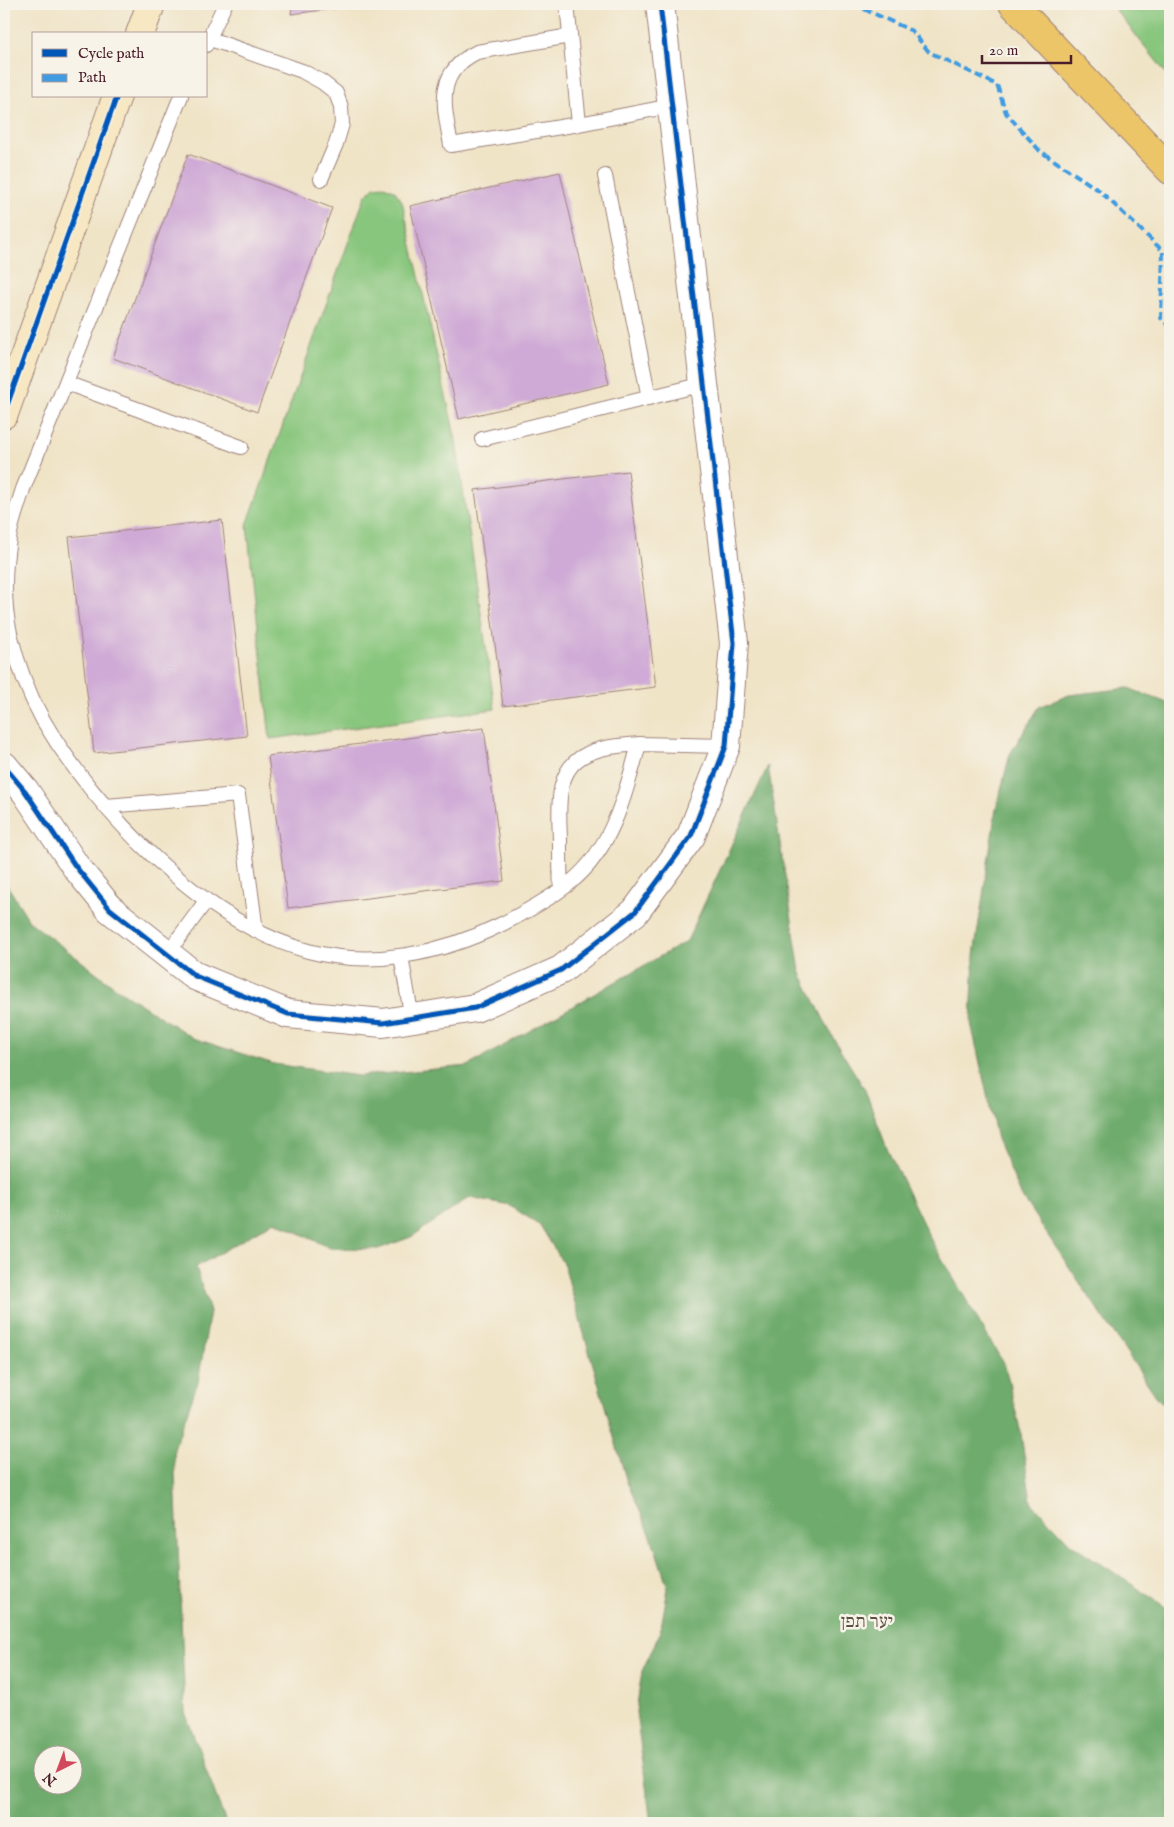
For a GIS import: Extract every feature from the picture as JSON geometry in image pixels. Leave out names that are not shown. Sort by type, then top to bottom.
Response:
[{"type":"main road","points":[[1013,4],[1170,170]]},
{"type":"street","points":[[141,32],[151,4]]},
{"type":"street","points":[[7,772],[25,791],[76,867],[110,909],[195,976],[288,1014],[383,1024],[475,1008],[561,970],[634,912],[691,836],[726,746],[734,643],[660,4]]},
{"type":"street","points":[[4,414],[51,277],[116,98]]},
{"type":"street","points":[[4,374],[51,277]]},
{"type":"lane","points":[[225,4],[208,42],[302,71],[322,82],[336,94],[342,107],[342,124],[336,144],[321,179]]},
{"type":"lane","points":[[567,4],[579,124]]},
{"type":"lane","points":[[570,36],[477,52],[457,65],[448,81],[445,101],[450,145],[579,124],[672,106]]},
{"type":"lane","points":[[180,98],[23,489],[9,537],[4,584],[9,630],[22,675],[42,718],[68,759],[106,806],[168,869],[206,901],[240,923],[274,940],[308,951],[343,957],[378,958],[414,954],[450,945],[486,932],[524,913],[570,883],[586,866],[610,830],[625,794],[639,744]]},
{"type":"lane","points":[[605,176],[649,398]]},
{"type":"lane","points":[[66,383],[241,448]]},
{"type":"lane","points":[[482,440],[704,384]]},
{"type":"lane","points":[[561,889],[559,805],[564,776],[574,763],[586,754],[607,748],[639,744],[726,746]]},
{"type":"lane","points":[[106,806],[238,795],[256,931]]},
{"type":"lane","points":[[166,954],[206,901]]},
{"type":"lane","points":[[401,956],[412,1018]]},
{"type":"green space","points":[[1111,4],[1170,4],[1170,78]]},
{"type":"green space","points":[[384,186],[394,190],[402,201],[455,436],[495,709],[270,739],[247,525],[365,196],[374,187]]},
{"type":"green space","points":[[1128,688],[1170,704],[1170,1412],[1156,1396],[1022,1197],[997,1139],[971,1023],[974,955],[996,809],[1010,754],[1039,707],[1069,695]]},
{"type":"green space","name":"יער תפן","points":[[768,766],[800,971],[832,1036],[865,1090],[888,1151],[931,1240],[1005,1366],[1021,1434],[1031,1502],[1070,1543],[1170,1610],[1170,1823],[651,1823],[636,1712],[642,1671],[660,1633],[668,1588],[651,1536],[627,1482],[564,1265],[540,1225],[510,1206],[470,1198],[411,1237],[378,1249],[330,1248],[275,1221],[196,1267],[210,1311],[198,1382],[174,1449],[185,1712],[226,1823],[4,1823],[4,880],[30,922],[119,990],[193,1038],[274,1064],[359,1076],[468,1066],[687,941]]},
{"type":"building","points":[[292,4],[365,4],[365,5],[291,14]]},
{"type":"building","points":[[188,154],[332,208],[257,412],[113,358]]},
{"type":"building","points":[[560,172],[609,384],[459,419],[410,206]]},
{"type":"building","points":[[628,471],[656,687],[503,706],[475,490]]},
{"type":"building","points":[[222,520],[247,736],[94,753],[69,537]]},
{"type":"building","points":[[484,728],[504,881],[288,908],[268,756]]},
{"type":"marked path","points":[[853,4],[912,31],[929,52],[997,85],[1006,113],[1040,151],[1100,191],[1163,251],[1161,318],[1170,327]]},
{"type":"cycle path","points":[[4,766],[25,791],[76,867],[110,909],[195,976],[288,1014],[383,1023],[475,1008],[561,970],[635,912],[691,836],[726,746],[734,643],[660,4]]},
{"type":"cycle path","points":[[4,414],[116,98]]}]
